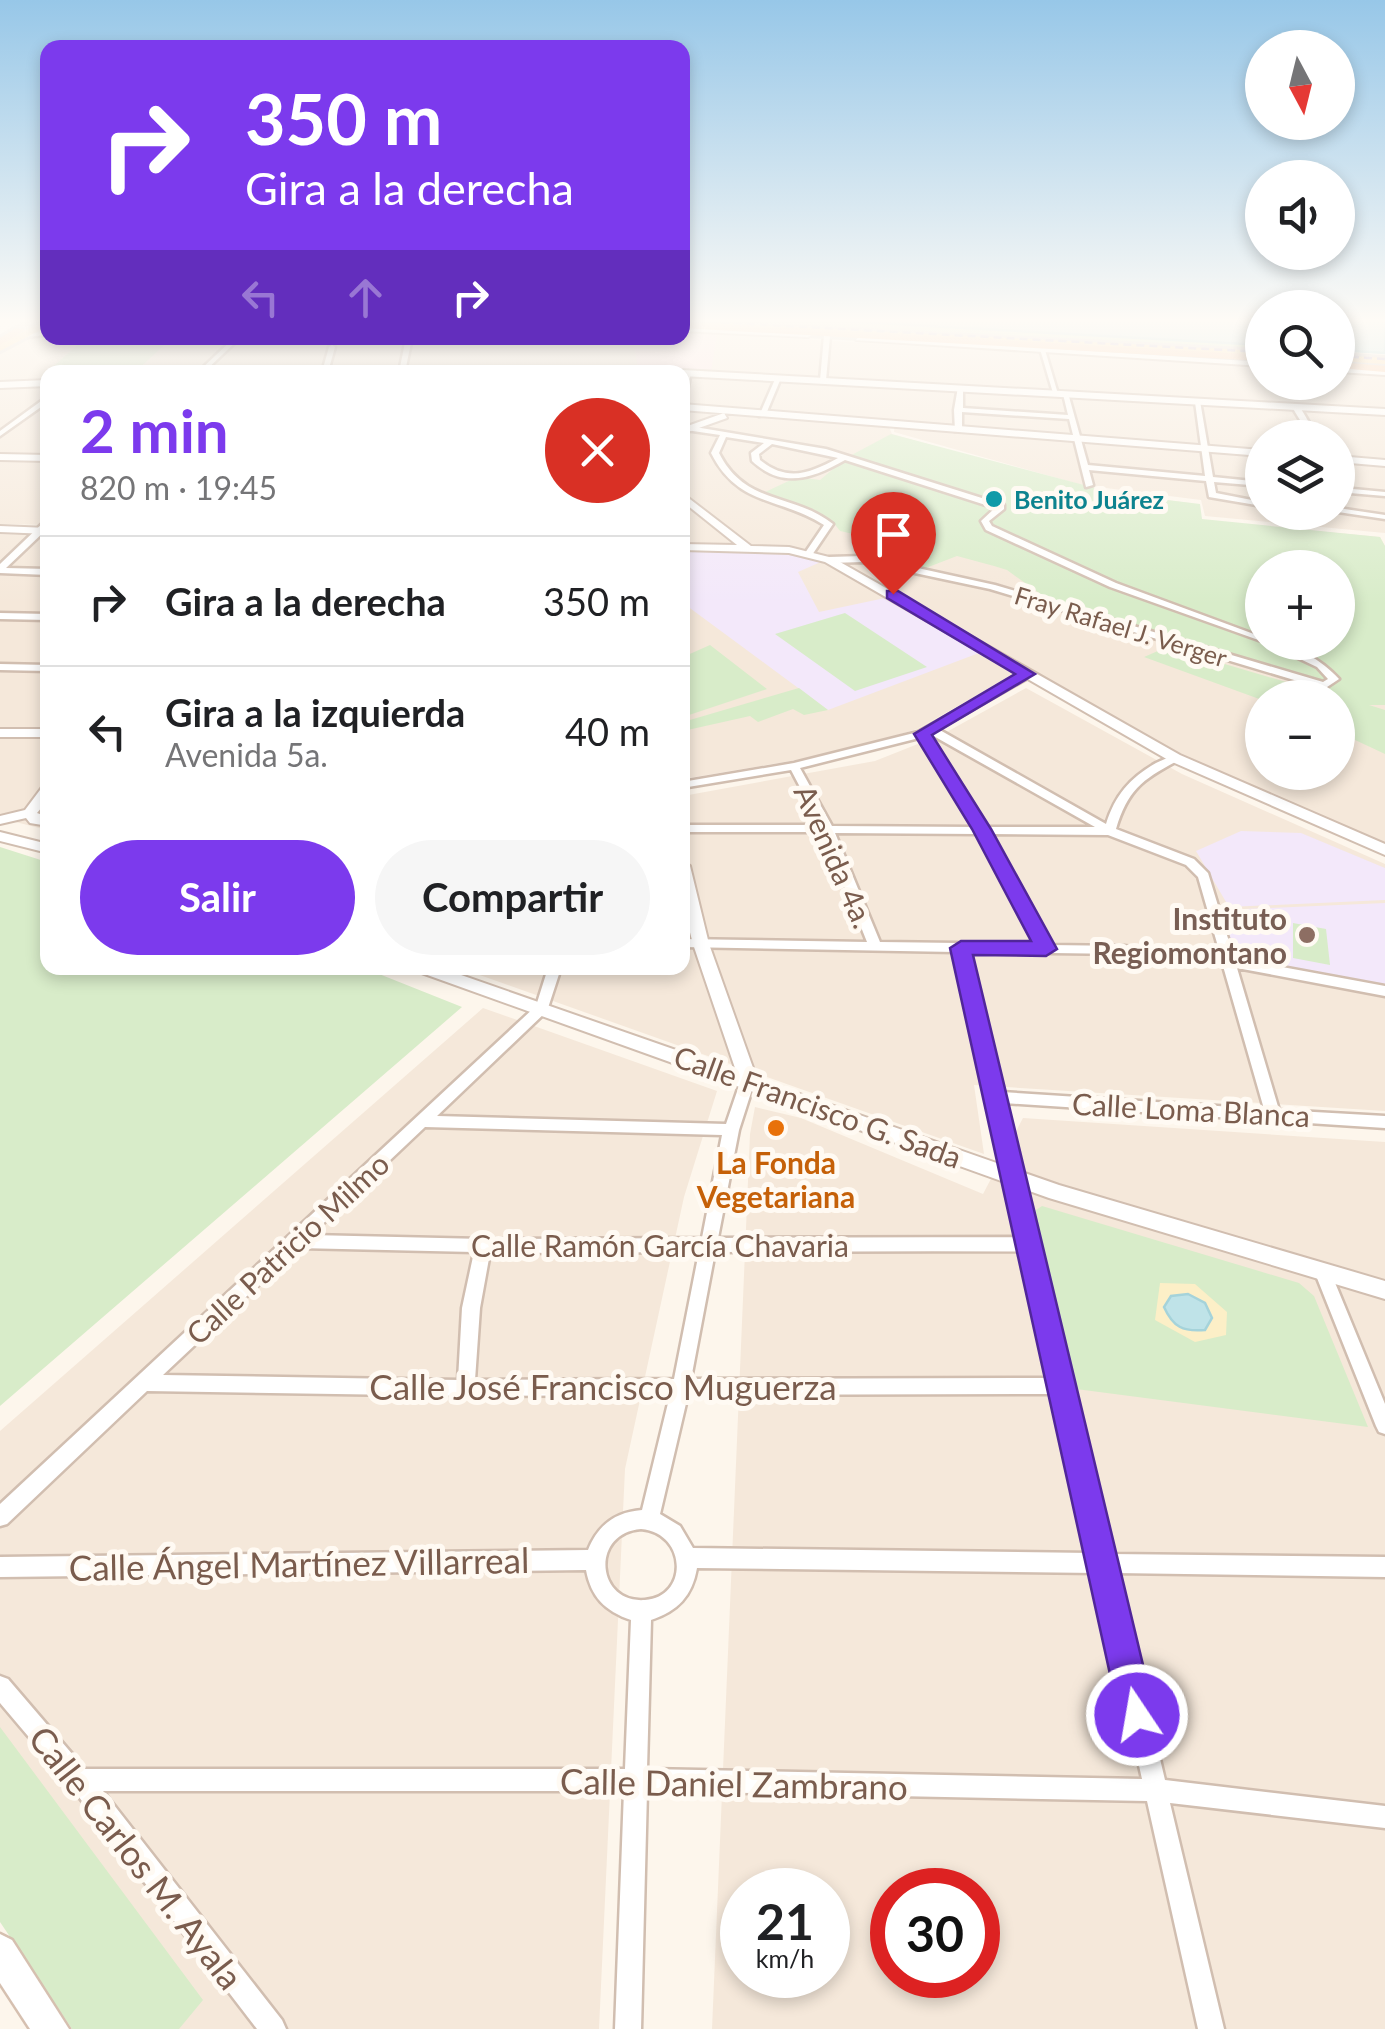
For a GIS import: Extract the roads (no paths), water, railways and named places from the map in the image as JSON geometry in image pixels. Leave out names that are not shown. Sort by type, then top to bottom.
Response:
[{"type":"main road","points":[[0,1952],[52,2029]]},
{"type":"street","points":[[0,434],[25,416]]},
{"type":"street","points":[[690,428],[731,416]]},
{"type":"street","points":[[784,416],[1245,452]]},
{"type":"street","points":[[958,416],[958,429]]},
{"type":"street","points":[[1051,416],[1072,417],[1088,485]]},
{"type":"street","points":[[1199,416],[1212,495],[1245,501]]},
{"type":"street","points":[[22,418],[40,418]]},
{"type":"street","points":[[690,430],[845,457]]},
{"type":"street","points":[[724,434],[715,454],[732,480],[757,497],[827,522],[829,527],[809,552]]},
{"type":"street","points":[[770,442],[755,453],[761,466],[794,477],[812,476],[845,457]]},
{"type":"street","points":[[0,457],[40,456]]},
{"type":"street","name":"Fray Rafael J. Verger","points":[[845,457],[1001,507],[986,521],[989,528],[1113,585],[1245,634]]},
{"type":"street","points":[[1355,460],[1385,463]]},
{"type":"street","points":[[1085,468],[1245,483]]},
{"type":"street","points":[[1355,491],[1385,494]]},
{"type":"street","points":[[690,502],[747,548]]},
{"type":"street","points":[[1355,513],[1385,517]]},
{"type":"street","points":[[0,529],[40,528]]},
{"type":"street","points":[[0,570],[40,533]]},
{"type":"street","points":[[690,547],[809,552],[829,560],[1175,758],[1385,850]]},
{"type":"street","name":"Fray Rafael J. Verger","points":[[829,560],[863,559],[974,583],[1324,686],[1334,679],[1309,660]]},
{"type":"street","points":[[0,570],[40,572]]},
{"type":"street","points":[[0,616],[40,616]]},
{"type":"street","points":[[0,667],[40,668]]},
{"type":"street","points":[[690,784],[794,766],[926,731],[1027,674]]},
{"type":"street","points":[[926,731],[1046,949]]},
{"type":"street","points":[[926,731],[1110,831],[1174,854],[1204,876],[1274,1114]]},
{"type":"street","points":[[0,733],[40,733]]},
{"type":"street","points":[[1110,831],[1119,797],[1134,780],[1175,758]]},
{"type":"street","name":"Avenida 4a.","points":[[794,766],[827,828],[875,946]]},
{"type":"street","points":[[0,820],[40,819]]},
{"type":"street","points":[[5,838],[40,819]]},
{"type":"street","points":[[690,828],[1110,831]]},
{"type":"street","points":[[5,838],[40,847]]},
{"type":"street","points":[[648,1519],[681,1387],[731,1130],[748,1080],[692,944],[1137,950],[1385,990]]},
{"type":"street","points":[[961,948],[1212,2029]]},
{"type":"street","name":"Calle Francisco G. Sada","points":[[445,975],[1014,1177],[1155,1224],[1385,1290]]},
{"type":"street","name":"Calle Patricio Milmo","points":[[0,1517],[542,1008],[552,975]]},
{"type":"street","points":[[700,1064],[722,1062],[738,1052]]},
{"type":"street","name":"Calle Loma Blanca","points":[[996,1098],[1385,1122]]},
{"type":"street","points":[[422,1122],[731,1130]]},
{"type":"street","name":"Calle Ramón García Chavaria","points":[[292,1241],[482,1246],[1029,1244]]},
{"type":"street","points":[[466,1388],[471,1308],[482,1246]]},
{"type":"street","points":[[1323,1274],[1385,1426]]},
{"type":"street","name":"Calle José Francisco Muguerza","points":[[144,1382],[466,1388],[1061,1386]]},
{"type":"street","points":[[648,1519],[669,1526],[684,1542],[688,1558],[678,1590],[653,1609],[625,1611],[601,1589],[597,1560],[609,1532],[626,1521],[648,1519]]},
{"type":"street","points":[[688,1558],[1385,1567]]},
{"type":"street","name":"Calle Ángel Martínez Villarreal","points":[[0,1566],[597,1560]]},
{"type":"street","points":[[628,2029],[640,1612]]},
{"type":"street","name":"Calle Carlos M. Ayala","points":[[0,1687],[80,1780],[273,2029]]},
{"type":"street","name":"Calle Daniel Zambrano","points":[[80,1780],[635,1780],[1154,1790],[1385,1817]]},
{"type":"water","points":[[1188,1294],[1205,1303],[1212,1318],[1205,1330],[1180,1327],[1164,1307],[1171,1296]]},
{"type":"place","name":"Benito Juárez","points":[[994,499]]},
{"type":"place","name":"Instituto Regiomontano","points":[[1307,935]]},
{"type":"place","name":"La Fonda Vegetariana","points":[[776,1128]]}]
